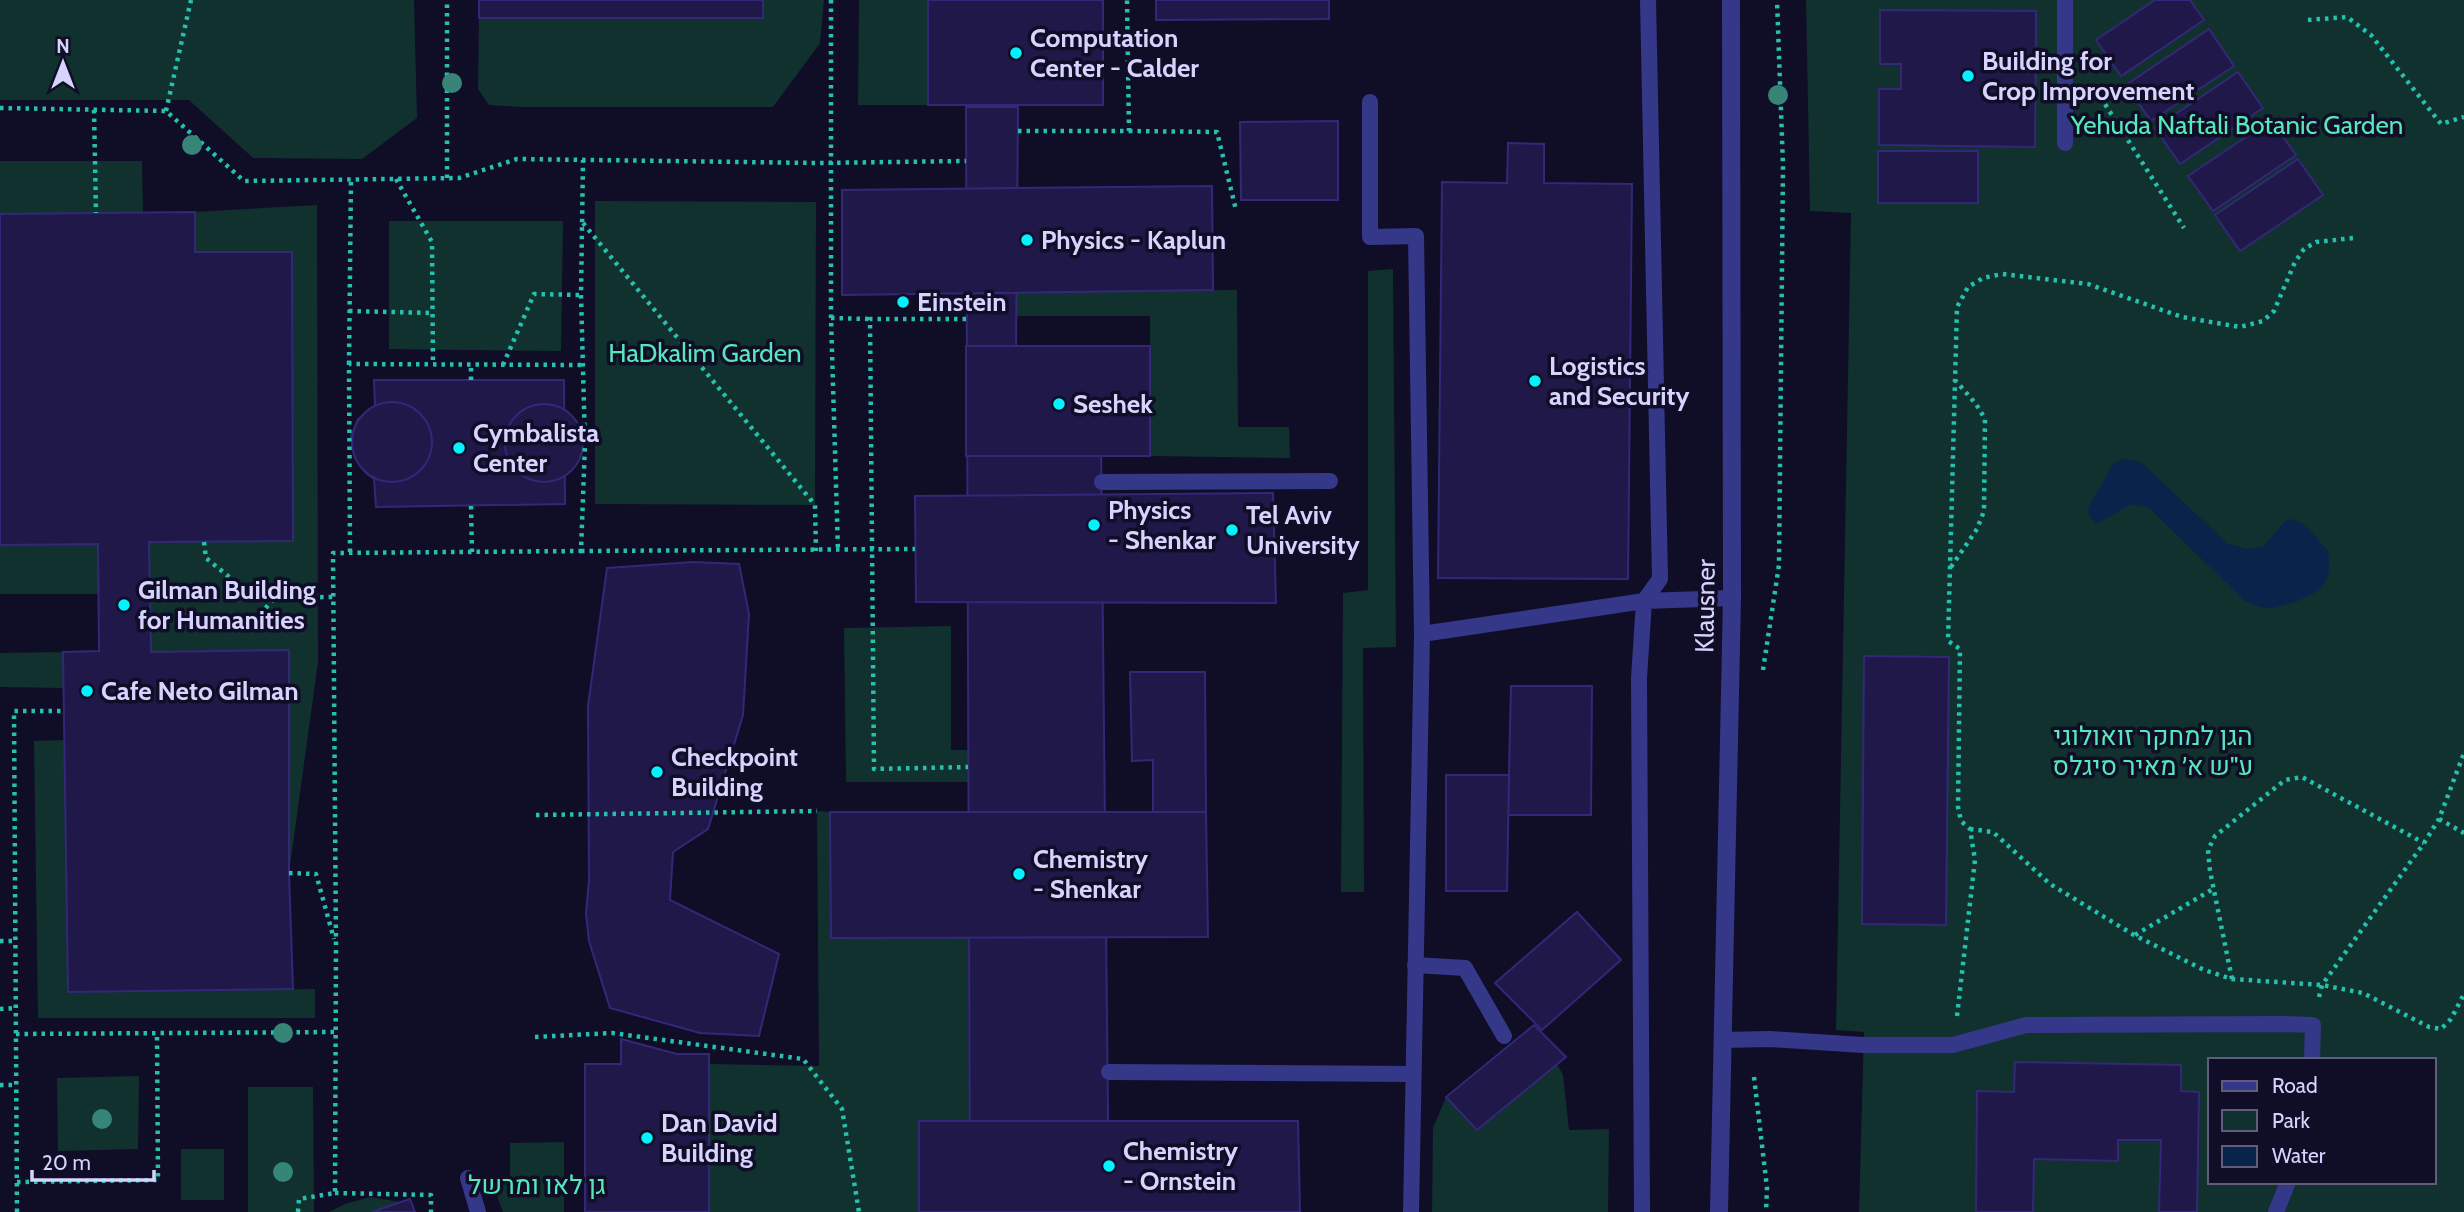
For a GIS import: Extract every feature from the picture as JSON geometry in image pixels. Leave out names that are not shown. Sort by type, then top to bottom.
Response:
[{"type":"street","name":"Klausner","points":[[1719,1212],[1732,598],[1731,0]]},
{"type":"lane","points":[[1642,1212],[1639,678],[1644,601],[1660,579],[1648,0]]},
{"type":"lane","points":[[2065,0],[2065,143]]},
{"type":"lane","points":[[1370,102],[1370,237],[1416,236],[1422,634],[1411,1212]]},
{"type":"lane","points":[[1102,482],[1330,481]]},
{"type":"lane","points":[[1422,634],[1644,601],[1732,598]]},
{"type":"lane","points":[[1415,965],[1465,968],[1504,1036]]},
{"type":"lane","points":[[1723,1040],[1953,1045],[2026,1025],[2313,1025],[2312,1058]]},
{"type":"lane","points":[[1109,1072],[1413,1074]]},
{"type":"lane","points":[[468,1178],[478,1212]]},
{"type":"lane","points":[[2276,1212],[2287,1184]]},
{"type":"path","points":[[166,111],[191,0]]},
{"type":"path","points":[[446,178],[447,0]]},
{"type":"path","points":[[831,0],[831,318],[838,551]]},
{"type":"path","points":[[1127,0],[1129,131]]},
{"type":"path","points":[[1763,672],[1779,565],[1783,166],[1777,0]]},
{"type":"path","points":[[2308,20],[2347,17],[2371,35],[2441,124],[2464,117]]},
{"type":"path","points":[[2095,88],[2184,228]]},
{"type":"path","points":[[0,108],[166,111],[244,181],[459,178],[517,159],[966,162]]},
{"type":"path","points":[[94,110],[96,213]]},
{"type":"path","points":[[1018,131],[1217,132],[1236,210]]},
{"type":"path","points":[[581,551],[586,444],[581,295],[583,160]]},
{"type":"path","points":[[350,552],[351,179]]},
{"type":"path","points":[[396,179],[432,242],[433,365]]},
{"type":"path","points":[[583,223],[815,505],[816,551]]},
{"type":"path","points":[[1953,1045],[1975,860],[1970,830],[1961,821],[1958,807],[1960,649],[1948,640],[1957,307],[1968,287],[1983,278],[2002,274],[2088,284],[2182,317],[2241,327],[2263,321],[2274,311],[2295,262],[2304,248],[2316,242],[2354,238]]},
{"type":"path","points":[[503,365],[534,294],[581,295]]},
{"type":"path","points":[[349,311],[434,313]]},
{"type":"path","points":[[831,318],[966,319]]},
{"type":"path","points":[[870,319],[874,769],[968,767]]},
{"type":"path","points":[[349,364],[582,365]]},
{"type":"path","points":[[471,365],[471,380]]},
{"type":"path","points":[[1950,568],[1977,528],[1984,511],[1985,419],[1956,381]]},
{"type":"path","points":[[471,506],[472,552]]},
{"type":"path","points":[[204,542],[206,558],[255,598],[333,597]]},
{"type":"path","points":[[335,1193],[333,554],[915,550]]},
{"type":"path","points":[[150,617],[258,616],[272,598]]},
{"type":"path","points":[[17,1212],[13,711],[61,711]]},
{"type":"path","points":[[2313,1025],[2322,985],[2439,819],[2464,753]]},
{"type":"path","points":[[2232,979],[2213,889],[2208,850],[2215,835],[2285,780],[2302,777],[2424,843]]},
{"type":"path","points":[[536,815],[817,811]]},
{"type":"path","points":[[2439,819],[2464,833]]},
{"type":"path","points":[[1970,830],[1993,832],[2050,884],[2134,935],[2204,970],[2232,979],[2322,985],[2363,993],[2429,1027],[2441,1029],[2451,1019],[2464,993]]},
{"type":"path","points":[[289,873],[316,874],[336,946]]},
{"type":"path","points":[[2134,935],[2213,889]]},
{"type":"path","points":[[0,941],[15,941]]},
{"type":"path","points":[[0,1009],[16,1008]]},
{"type":"path","points":[[16,1034],[335,1032]]},
{"type":"path","points":[[535,1037],[612,1032],[803,1059],[842,1110],[859,1212]]},
{"type":"path","points":[[17,1182],[158,1180],[156,1035]]},
{"type":"path","points":[[1754,1039],[1754,1072],[1767,1188],[1766,1212]]},
{"type":"path","points":[[0,1085],[16,1085]]},
{"type":"path","points":[[298,1212],[299,1199],[335,1193],[431,1195],[431,1212]]},
{"type":"green space","points":[[0,0],[414,0],[417,118],[362,159],[253,158],[189,100],[0,100]]},
{"type":"green space","points":[[763,0],[824,0],[820,43],[773,107],[521,107],[489,105],[478,89],[479,18]]},
{"type":"green space","points":[[859,0],[928,0],[928,105],[858,105]]},
{"type":"green space","name":"הגן למחקר זואולוגי ע\"ש א׳ מאיר סיגלס","points":[[1806,0],[2464,0],[2464,1212],[1859,1212],[1864,1032],[1836,1030],[1851,213],[1810,211]]},
{"type":"green space","points":[[0,161],[142,161],[143,212],[0,214]]},
{"type":"green space","name":"HaDkalim Garden","points":[[595,201],[816,202],[815,505],[595,504]]},
{"type":"green space","points":[[317,205],[318,662],[289,873],[289,650],[151,652],[149,542],[293,541],[292,252],[195,252],[195,212]]},
{"type":"green space","points":[[389,221],[563,221],[561,351],[389,349]]},
{"type":"green space","points":[[1393,269],[1396,647],[1363,648],[1364,892],[1341,892],[1343,593],[1368,590],[1368,271]]},
{"type":"green space","points":[[1237,290],[1238,427],[1289,427],[1290,458],[1150,456],[1150,316],[1017,316],[1017,292]]},
{"type":"green space","points":[[98,544],[99,594],[0,594],[0,545]]},
{"type":"green space","points":[[951,626],[951,750],[968,750],[968,782],[846,782],[844,628]]},
{"type":"green space","points":[[66,652],[64,688],[0,687],[0,653]]},
{"type":"green space","points":[[65,740],[68,992],[315,989],[315,1018],[38,1018],[34,741]]},
{"type":"green space","points":[[817,811],[830,812],[831,938],[968,937],[969,1121],[919,1121],[919,1212],[709,1212],[709,1064],[819,1066]]},
{"type":"green space","points":[[1557,1064],[1563,1075],[1569,1130],[1609,1129],[1608,1212],[1432,1212],[1433,1128],[1446,1097],[1477,1130]]},
{"type":"green space","points":[[139,1076],[138,1149],[58,1151],[57,1078]]},
{"type":"green space","points":[[248,1087],[313,1087],[314,1212],[248,1212]]},
{"type":"green space","name":"גן לאו ומרשל","points":[[564,1142],[564,1212],[503,1212],[490,1178],[510,1177],[510,1143]]},
{"type":"green space","points":[[181,1149],[224,1149],[224,1200],[181,1200]]},
{"type":"green space","points":[[370,1197],[401,1202],[372,1212],[329,1212],[345,1204]]},
{"type":"water","points":[[2123,459],[2143,464],[2228,544],[2249,549],[2263,547],[2285,521],[2294,519],[2306,526],[2328,551],[2329,572],[2324,585],[2311,595],[2286,605],[2261,607],[2245,601],[2149,508],[2131,504],[2096,523],[2088,514],[2088,508],[2113,464]]},
{"type":"building","points":[[479,0],[763,0],[763,18],[479,18]]},
{"type":"building","name":"Computation Center - Calder","points":[[928,0],[1103,0],[1103,105],[928,105]]},
{"type":"building","points":[[1156,0],[1329,0],[1329,19],[1156,20]]},
{"type":"building","points":[[2155,0],[2190,0],[2204,20],[2121,76],[2096,40]]},
{"type":"building","name":"Building for Crop Improvement","points":[[1880,10],[2036,11],[2035,147],[1879,145],[1879,89],[1901,89],[1901,64],[1880,64]]},
{"type":"building","points":[[2209,29],[2234,66],[2151,121],[2126,85]]},
{"type":"building","points":[[2238,72],[2263,108],[2180,164],[2155,128]]},
{"type":"building","points":[[966,107],[1018,107],[1016,347],[1100,346],[1109,1212],[970,1212]]},
{"type":"building","points":[[2271,120],[2296,155],[2213,211],[2188,176]]},
{"type":"building","points":[[1338,121],[1338,200],[1241,200],[1240,122]]},
{"type":"building","name":"Logistics and Security","points":[[1508,143],[1544,144],[1544,183],[1632,184],[1628,579],[1438,578],[1442,182],[1507,183]]},
{"type":"building","points":[[1878,151],[1978,151],[1978,203],[1878,203]]},
{"type":"building","points":[[2298,159],[2323,195],[2240,251],[2215,215]]},
{"type":"building","name":"Physics - Kaplun","points":[[1212,186],[1213,290],[842,295],[842,190]]},
{"type":"building","name":"Gilman Building for Humanities","points":[[195,212],[195,252],[292,252],[293,541],[149,542],[151,652],[289,650],[289,873],[293,989],[68,992],[63,652],[99,651],[98,544],[0,545],[0,214]]},
{"type":"building","points":[[966,346],[1150,346],[1150,456],[966,456]]},
{"type":"building","name":"Cymbalista Center","points":[[374,380],[564,380],[565,504],[376,507],[374,479],[355,458],[351,437],[358,419],[375,406]]},
{"type":"building","points":[[384,402],[400,402],[421,413],[432,434],[432,450],[421,471],[400,482],[384,482],[370,476],[358,464],[352,450],[352,434],[358,420],[370,408]]},
{"type":"building","points":[[544,404],[559,407],[572,415],[580,428],[583,443],[580,458],[572,471],[559,479],[544,482],[529,479],[516,471],[508,458],[505,443],[508,428],[516,415],[529,407]]},
{"type":"building","name":"Physics - Shenkar","points":[[1273,493],[1276,603],[916,602],[915,496]]},
{"type":"building","name":"Checkpoint Building","points":[[693,562],[739,564],[749,614],[743,715],[708,829],[673,852],[670,900],[779,954],[759,1036],[700,1033],[610,1008],[589,941],[586,914],[589,880],[588,706],[607,568]]},
{"type":"building","points":[[1864,656],[1949,657],[1946,925],[1862,924]]},
{"type":"building","points":[[1130,672],[1205,672],[1206,812],[1153,812],[1153,760],[1132,761]]},
{"type":"building","points":[[1511,686],[1592,686],[1591,815],[1508,815]]},
{"type":"building","points":[[1446,775],[1509,775],[1507,891],[1446,891]]},
{"type":"building","name":"Chemistry - Shenkar","points":[[830,812],[1206,812],[1208,937],[831,938]]},
{"type":"building","points":[[1577,912],[1621,960],[1542,1030],[1495,983]]},
{"type":"building","points":[[1534,1025],[1566,1057],[1477,1130],[1446,1097]]},
{"type":"building","name":"Dan David Building","points":[[621,1039],[677,1054],[709,1054],[709,1212],[585,1212],[585,1064],[621,1064]]},
{"type":"building","points":[[2015,1062],[2181,1065],[2181,1091],[2199,1092],[2197,1212],[2159,1212],[2161,1140],[2118,1140],[2118,1161],[2034,1159],[2033,1212],[1976,1212],[1977,1091],[2014,1092]]},
{"type":"building","name":"Chemistry - Ornstein","points":[[919,1121],[1298,1121],[1300,1212],[919,1212]]},
{"type":"building","points":[[410,1199],[415,1212],[372,1212],[401,1202]]},
{"type":"place","name":"Computation Center - Calder","points":[[1016,53]]},
{"type":"place","name":"Building for Crop Improvement","points":[[1968,76]]},
{"type":"place","name":"Physics - Kaplun","points":[[1027,240]]},
{"type":"place","name":"Einstein","points":[[903,302]]},
{"type":"place","name":"Logistics and Security","points":[[1535,381]]},
{"type":"place","name":"Seshek","points":[[1059,404]]},
{"type":"place","name":"Cymbalista Center","points":[[459,448]]},
{"type":"place","name":"Physics - Shenkar","points":[[1094,525]]},
{"type":"place","name":"Tel Aviv University","points":[[1232,530]]},
{"type":"place","name":"Gilman Building for Humanities","points":[[124,605]]},
{"type":"place","name":"Cafe Neto Gilman","points":[[87,691]]},
{"type":"place","name":"Checkpoint Building","points":[[657,772]]},
{"type":"place","name":"Chemistry - Shenkar","points":[[1019,874]]},
{"type":"place","name":"Dan David Building","points":[[647,1138]]},
{"type":"place","name":"Chemistry - Ornstein","points":[[1109,1166]]},
{"type":"park label","name":"Yehuda Naftali Botanic Garden","points":[[2237,125]]}]
